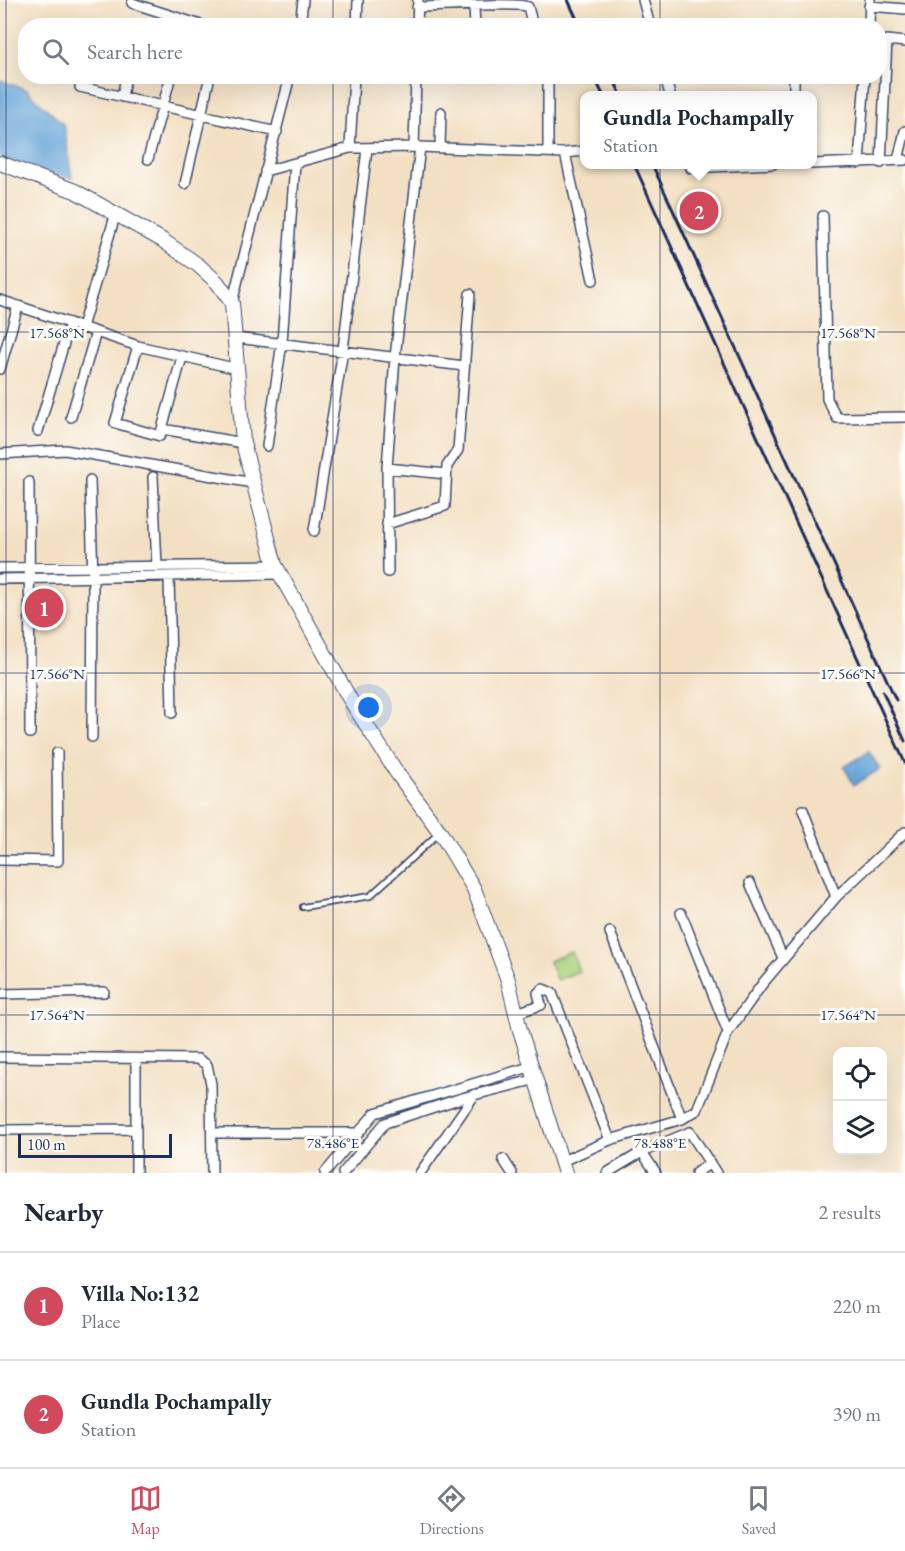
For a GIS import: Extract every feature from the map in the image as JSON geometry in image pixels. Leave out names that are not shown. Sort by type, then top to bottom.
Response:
[{"type":"main road","points":[[0,163],[75,191],[116,213],[198,266],[217,282],[232,303],[243,443],[277,570],[351,701],[397,773],[440,832],[474,890],[508,980],[562,1168]]},
{"type":"street","points":[[301,18],[303,0]]},
{"type":"street","points":[[357,18],[358,0]]},
{"type":"street","points":[[643,0],[648,18]]},
{"type":"street","points":[[132,3],[170,18]]},
{"type":"street","points":[[417,3],[474,7],[524,4],[530,10],[532,18]]},
{"type":"street","points":[[869,18],[870,3],[905,9]]},
{"type":"street","points":[[474,7],[475,18]]},
{"type":"street","points":[[887,40],[905,42]]},
{"type":"street","points":[[122,97],[124,84]]},
{"type":"street","points":[[148,159],[169,84]]},
{"type":"street","points":[[185,184],[208,84]]},
{"type":"street","points":[[232,303],[288,84]]},
{"type":"street","points":[[350,148],[354,84]]},
{"type":"street","points":[[388,572],[387,468],[395,357],[417,147],[416,84]]},
{"type":"street","points":[[548,84],[548,152]]},
{"type":"street","points":[[859,163],[864,84]]},
{"type":"street","points":[[881,163],[882,84]]},
{"type":"street","points":[[81,87],[277,132]]},
{"type":"street","points":[[440,148],[441,112]]},
{"type":"street","points":[[817,164],[881,163],[902,160],[905,131]]},
{"type":"street","points":[[265,171],[350,148],[367,150],[417,147],[565,153],[580,152]]},
{"type":"street","points":[[314,531],[343,350],[367,150]]},
{"type":"street","points":[[565,153],[593,280]]},
{"type":"street","points":[[267,446],[282,342],[295,163]]},
{"type":"street","points":[[82,327],[116,213]]},
{"type":"street","points":[[823,216],[827,399],[837,418],[905,417]]},
{"type":"street","points":[[387,524],[445,506],[447,466],[458,450],[470,294]]},
{"type":"street","points":[[0,300],[138,346],[238,369]]},
{"type":"street","points":[[0,369],[18,306]]},
{"type":"street","points":[[38,431],[69,323]]},
{"type":"street","points":[[71,417],[96,332]]},
{"type":"street","points":[[236,338],[465,366]]},
{"type":"street","points":[[138,346],[116,423],[160,436],[182,357]]},
{"type":"street","points":[[162,429],[243,443]]},
{"type":"street","points":[[0,454],[65,450],[253,483]]},
{"type":"street","points":[[387,468],[446,474]]},
{"type":"street","points":[[153,477],[157,567]]},
{"type":"street","points":[[90,480],[93,568],[92,737]]},
{"type":"street","points":[[29,482],[30,733]]},
{"type":"street","points":[[0,568],[157,567],[277,570]]},
{"type":"street","points":[[0,579],[169,576],[277,570]]},
{"type":"street","points":[[169,576],[172,713]]},
{"type":"street","points":[[0,860],[58,861],[57,753]]},
{"type":"street","points":[[803,810],[836,897]]},
{"type":"street","points":[[562,1168],[610,1140],[682,1119],[699,1106],[728,1032],[783,958],[836,897],[905,832]]},
{"type":"street","points":[[750,883],[783,958]]},
{"type":"street","points":[[681,913],[728,1032]]},
{"type":"street","points":[[610,932],[682,1119]]},
{"type":"street","points":[[516,1013],[541,1005],[538,995],[541,990],[547,989],[552,993],[610,1140]]},
{"type":"street","points":[[0,994],[104,992]]},
{"type":"street","points":[[0,1058],[198,1059],[207,1065],[211,1084],[212,1173]]},
{"type":"street","points":[[136,1059],[136,1173]]},
{"type":"street","points":[[343,1173],[385,1123],[535,1072]]},
{"type":"street","points":[[325,1173],[375,1113],[535,1072]]},
{"type":"street","points":[[420,1173],[475,1094]]},
{"type":"street","points":[[0,1130],[136,1129]]},
{"type":"street","points":[[607,1173],[642,1152],[690,1132],[716,1173]]},
{"type":"street","points":[[212,1133],[356,1133]]},
{"type":"street","points":[[642,1152],[656,1173]]},
{"type":"street","points":[[503,1159],[512,1173]]},
{"type":"street","points":[[696,1173],[710,1163]]},
{"type":"lane","points":[[303,907],[370,896],[440,832]]},
{"type":"green space","points":[[572,952],[579,971],[557,980],[549,961]]},
{"type":"water","points":[[0,80],[27,90],[64,125],[72,178],[51,174],[0,157]]},
{"type":"water","points":[[869,752],[880,769],[854,785],[844,767]]},
{"type":"railway","points":[[568,0],[576,18]]},
{"type":"railway","points":[[598,84],[601,91]]},
{"type":"railway","points":[[616,84],[619,91]]},
{"type":"railway","points":[[636,169],[905,763]]},
{"type":"railway","points":[[654,169],[896,700]]},
{"type":"railway","points":[[883,692],[905,741]]},
{"type":"place","name":"Gundla Pochampally","points":[[699,211]]},
{"type":"place","name":"Villa No:132","points":[[44,608]]}]
